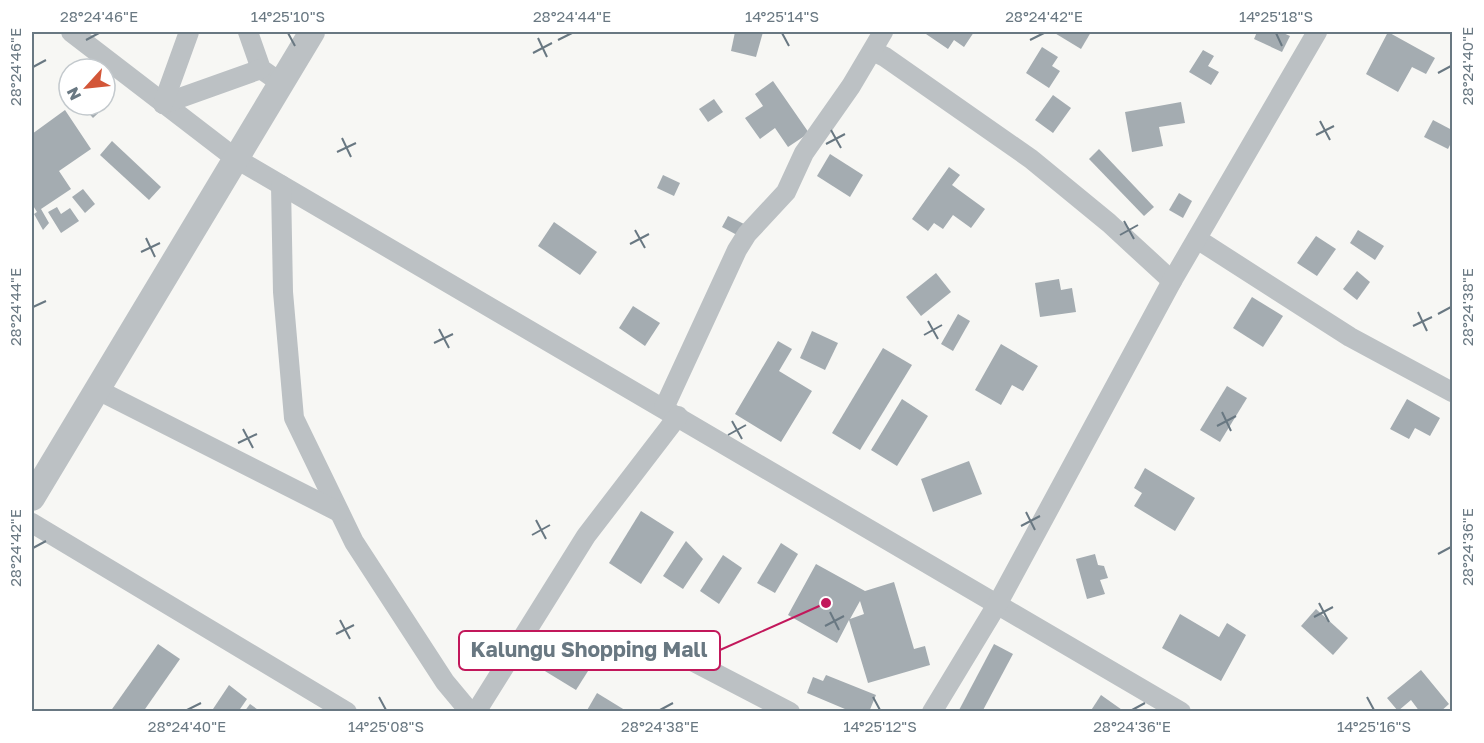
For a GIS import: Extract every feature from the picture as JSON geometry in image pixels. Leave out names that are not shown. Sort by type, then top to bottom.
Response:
[{"type":"street","points":[[71,32],[235,158],[1181,711]]},
{"type":"street","points":[[163,104],[189,32]]},
{"type":"street","points":[[248,32],[271,76]]},
{"type":"street","points":[[32,498],[235,158],[271,76],[312,32]]},
{"type":"street","points":[[476,711],[586,536],[671,412],[737,250],[758,221],[786,192],[804,153],[873,51],[883,32]]},
{"type":"street","points":[[932,711],[998,603],[1172,281],[1317,32]]},
{"type":"street","points":[[873,51],[885,57],[1031,159],[1109,223],[1172,281]]},
{"type":"street","points":[[163,104],[271,76]]},
{"type":"street","points":[[281,185],[283,292],[294,418],[354,542],[445,682],[470,711]]},
{"type":"street","points":[[1197,239],[1350,338],[1452,392]]},
{"type":"street","points":[[96,389],[339,512]]},
{"type":"street","points":[[32,523],[347,711]]},
{"type":"street","points":[[663,645],[790,711]]},
{"type":"building","points":[[735,32],[763,32],[756,57],[731,51]]},
{"type":"building","points":[[927,32],[974,32],[964,47],[954,40],[948,49],[926,34]]},
{"type":"building","points":[[1053,32],[1091,32],[1081,49]]},
{"type":"building","points":[[1257,32],[1281,32],[1290,36],[1282,52],[1254,39]]},
{"type":"building","points":[[1388,32],[1435,58],[1426,74],[1412,67],[1398,92],[1366,74]]},
{"type":"building","points":[[1042,47],[1058,57],[1052,66],[1060,71],[1049,88],[1026,73]]},
{"type":"building","points":[[1203,50],[1214,56],[1208,66],[1219,72],[1211,85],[1189,72]]},
{"type":"building","points":[[773,81],[809,133],[788,147],[775,128],[760,139],[745,118],[763,106],[755,94]]},
{"type":"building","points":[[1053,95],[1071,108],[1053,133],[1035,120]]},
{"type":"building","points":[[714,99],[723,112],[708,122],[699,109]]},
{"type":"building","points":[[1181,102],[1185,123],[1159,127],[1163,146],[1132,152],[1125,112]]},
{"type":"building","points":[[57,116],[70,117],[91,149],[59,171],[71,189],[41,209],[49,223],[43,230],[34,214],[37,212],[32,204],[32,134]]},
{"type":"building","points":[[1433,120],[1452,130],[1452,141],[1448,149],[1424,137]]},
{"type":"building","points":[[112,141],[161,187],[149,200],[100,155]]},
{"type":"building","points":[[1099,149],[1154,207],[1144,216],[1089,159]]},
{"type":"building","points":[[830,154],[863,175],[850,197],[817,176]]},
{"type":"building","points":[[949,167],[960,175],[952,185],[985,209],[971,228],[953,215],[943,229],[934,223],[928,231],[912,219]]},
{"type":"building","points":[[663,175],[680,183],[674,196],[657,188]]},
{"type":"building","points":[[83,189],[95,204],[85,213],[72,197]]},
{"type":"building","points":[[1179,193],[1192,201],[1183,218],[1169,210]]},
{"type":"building","points":[[57,207],[61,214],[70,208],[79,221],[61,233],[48,212]]},
{"type":"building","points":[[728,216],[744,224],[737,235],[722,227]]},
{"type":"building","points":[[554,222],[597,252],[580,275],[538,246]]},
{"type":"building","points":[[1358,230],[1384,246],[1375,260],[1350,243]]},
{"type":"building","points":[[1316,236],[1336,249],[1317,276],[1297,263]]},
{"type":"building","points":[[1357,271],[1370,282],[1357,300],[1343,289]]},
{"type":"building","points":[[936,273],[951,292],[921,316],[906,297]]},
{"type":"building","points":[[1059,279],[1061,290],[1072,288],[1076,312],[1040,317],[1035,283]]},
{"type":"building","points":[[1252,297],[1283,316],[1263,347],[1233,328]]},
{"type":"building","points":[[633,306],[660,323],[645,346],[619,328]]},
{"type":"building","points":[[958,314],[970,321],[953,351],[941,344]]},
{"type":"building","points":[[812,331],[838,343],[825,370],[800,358]]},
{"type":"building","points":[[778,341],[792,349],[779,371],[812,391],[781,442],[735,414]]},
{"type":"building","points":[[1001,344],[1038,366],[1023,391],[1012,385],[1001,405],[975,390]]},
{"type":"building","points":[[883,348],[912,365],[860,450],[832,433]]},
{"type":"building","points":[[1227,386],[1247,398],[1220,442],[1200,430]]},
{"type":"building","points":[[902,399],[928,416],[897,466],[871,450]]},
{"type":"building","points":[[1407,399],[1440,418],[1430,436],[1415,428],[1409,439],[1390,429]]},
{"type":"building","points":[[969,461],[982,494],[933,512],[921,479]]},
{"type":"building","points":[[1145,468],[1195,498],[1175,531],[1134,506],[1142,493],[1134,488]]},
{"type":"building","points":[[641,511],[674,532],[641,584],[609,563]]},
{"type":"building","points":[[686,541],[703,559],[683,589],[663,576]]},
{"type":"building","points":[[781,543],[798,554],[775,593],[757,583]]},
{"type":"building","points":[[1095,554],[1098,565],[1104,566],[1108,578],[1100,580],[1105,594],[1087,599],[1076,559]]},
{"type":"building","points":[[723,555],[742,568],[719,604],[700,591]]},
{"type":"building","points":[[816,564],[865,591],[894,582],[914,649],[925,646],[930,665],[868,683],[849,620],[837,643],[788,615]],"holes":[[[860,601],[864,614],[850,619]]]},
{"type":"building","points":[[1316,609],[1348,638],[1333,655],[1301,626]]},
{"type":"building","points":[[1180,614],[1219,637],[1227,623],[1246,635],[1221,681],[1162,648]]},
{"type":"building","points":[[554,634],[595,660],[576,690],[535,665]]},
{"type":"building","points":[[158,644],[180,659],[143,712],[110,712]]},
{"type":"building","points":[[994,644],[1013,654],[982,712],[958,712]]},
{"type":"building","points":[[1421,670],[1449,704],[1440,712],[1420,712],[1411,700],[1398,711],[1387,698]]},
{"type":"building","points":[[826,675],[876,695],[869,712],[852,712],[807,693],[813,677],[823,681]]},
{"type":"building","points":[[229,685],[247,699],[238,712],[211,712]]},
{"type":"building","points":[[597,693],[628,712],[586,712]]},
{"type":"building","points":[[1101,695],[1125,712],[1090,712]]},
{"type":"building","points":[[250,704],[261,712],[244,712]]},
{"type":"place","name":"Kalungu Shopping Mall","points":[[826,603]]}]
